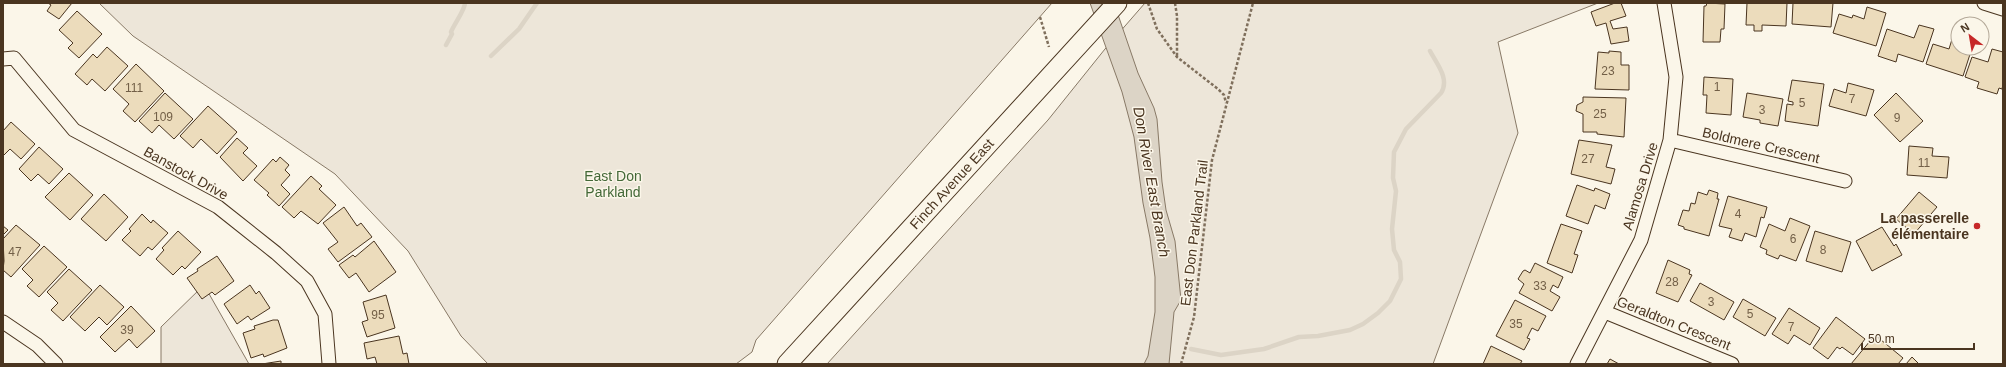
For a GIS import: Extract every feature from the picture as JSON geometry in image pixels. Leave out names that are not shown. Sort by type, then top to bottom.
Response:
[{"type":"main road","name":"Finch Avenue East","points":[[787,364],[1117,3]]},
{"type":"street","name":"Alamosa Drive","points":[[1577,364],[1641,240],[1670,140],[1676,77],[1664,3]]},
{"type":"street","points":[[1984,3],[2003,9]]},
{"type":"street","name":"Banstock Drive","points":[[3,59],[14,58],[74,130],[218,207],[276,253],[307,281],[325,314],[329,364]]},
{"type":"street","name":"Boldmere Crescent","points":[[1670,140],[1844,181]]},
{"type":"street","name":"Geraldton Crescent","points":[[1605,312],[1732,364]]},
{"type":"street","points":[[3,322],[37,345],[56,364]]},
{"type":"path","points":[[1148,3],[1157,28],[1177,57],[1218,89],[1224,95],[1226,103]]},
{"type":"path","points":[[1175,3],[1177,16],[1177,57]]},
{"type":"path","name":"East Don Parkland Trail","points":[[1181,364],[1194,317],[1212,160],[1253,3]]},
{"type":"path","points":[[1040,17],[1049,47]]},
{"type":"green space","name":"East Don Parkland","points":[[99,3],[1052,3],[756,340],[752,352],[736,364],[488,364],[461,336],[408,251],[335,174],[133,36]]},
{"type":"green space","points":[[1145,3],[1598,3],[1498,42],[1518,133],[1433,364],[827,364],[1048,120],[1105,49]]},
{"type":"green space","points":[[204,285],[249,364],[161,364],[161,327]]},
{"type":"water","name":"Don River East Branch","points":[[1090,3],[1114,3],[1138,73],[1154,108],[1157,119],[1162,182],[1166,210],[1175,241],[1181,300],[1174,312],[1169,364],[1144,364],[1148,356],[1155,312],[1155,277],[1150,238],[1143,203],[1134,137],[1122,92]]},
{"type":"building","points":[[48,3],[72,3],[59,19],[47,11],[51,5]]},
{"type":"building","points":[[1615,3],[1621,3],[1626,16],[1610,21],[1613,29],[1627,27],[1629,41],[1611,44],[1606,23],[1596,26],[1591,12]]},
{"type":"building","points":[[1707,3],[1725,4],[1724,29],[1721,29],[1720,42],[1703,42],[1704,6],[1706,6]]},
{"type":"building","points":[[1747,3],[1787,3],[1786,26],[1762,25],[1762,31],[1754,31],[1754,25],[1746,25]]},
{"type":"building","points":[[1793,3],[1833,3],[1831,27],[1792,24]]},
{"type":"building","points":[[1867,7],[1886,13],[1876,46],[1833,33],[1839,14],[1852,18],[1853,15],[1864,19]]},
{"type":"building","points":[[77,11],[102,34],[79,58],[68,48],[73,43],[59,30]]},
{"type":"building","points":[[1919,25],[1934,29],[1923,62],[1898,54],[1896,62],[1878,56],[1887,29],[1914,38]]},
{"type":"building","points":[[1933,44],[1949,49],[1950,46],[1950,56],[1969,56],[1963,76],[1926,64]]},
{"type":"building","points":[[107,47],[128,66],[105,91],[92,79],[87,85],[75,74],[93,54],[97,58]]},
{"type":"building","points":[[1992,49],[2003,52],[2003,84],[2002,89],[1999,88],[1997,94],[1977,88],[1979,82],[1965,77],[1972,57],[1988,62]]},
{"type":"building","points":[[1609,51],[1621,52],[1621,65],[1629,65],[1629,90],[1595,89],[1598,52],[1609,53]]},
{"type":"building","points":[[136,64],[164,91],[135,122],[123,111],[129,104],[113,89]]},
{"type":"building","points":[[1704,77],[1733,79],[1731,115],[1706,113],[1707,95],[1703,95]]},
{"type":"building","points":[[1792,80],[1824,84],[1818,126],[1785,121],[1787,104],[1793,105],[1793,102],[1788,101]]},
{"type":"building","points":[[1848,83],[1874,90],[1866,116],[1829,106],[1834,89],[1846,93]]},
{"type":"building","points":[[165,93],[193,119],[174,139],[159,125],[152,133],[139,121]]},
{"type":"building","points":[[1747,93],[1783,99],[1778,126],[1760,123],[1760,120],[1743,117]]},
{"type":"building","points":[[1896,93],[1923,121],[1900,142],[1874,115]]},
{"type":"building","points":[[1583,97],[1626,98],[1624,137],[1597,134],[1597,132],[1583,132],[1583,114],[1576,111],[1577,105],[1583,102]]},
{"type":"building","points":[[208,106],[237,132],[217,154],[201,139],[193,148],[180,136]]},
{"type":"building","points":[[11,122],[35,144],[21,159],[10,149],[3,156],[3,131]]},
{"type":"building","points":[[237,138],[248,148],[243,153],[257,166],[243,181],[220,157]]},
{"type":"building","points":[[1579,140],[1612,145],[1606,167],[1615,169],[1611,184],[1571,174]]},
{"type":"building","points":[[1909,146],[1933,148],[1932,156],[1949,157],[1947,178],[1907,175]]},
{"type":"building","points":[[39,147],[63,169],[49,184],[38,174],[31,181],[19,169]]},
{"type":"building","points":[[280,157],[289,165],[285,170],[290,175],[281,185],[290,194],[279,206],[267,195],[269,193],[254,180],[273,159],[276,162]]},
{"type":"building","points":[[69,173],[93,195],[70,220],[45,197]]},
{"type":"building","points":[[311,176],[322,186],[319,189],[336,205],[318,224],[301,211],[294,218],[282,207]]},
{"type":"building","points":[[1577,185],[1594,191],[1595,188],[1610,194],[1605,209],[1595,205],[1588,224],[1566,216]]},
{"type":"building","points":[[1709,190],[1718,193],[1717,199],[1719,199],[1709,236],[1684,229],[1684,227],[1678,225],[1683,210],[1689,211],[1691,203],[1695,204],[1698,192],[1707,195]]},
{"type":"building","points":[[1919,192],[1937,207],[1914,234],[1896,219]]},
{"type":"building","points":[[104,194],[128,217],[106,241],[81,219]]},
{"type":"building","points":[[1728,196],[1767,207],[1764,218],[1761,217],[1756,237],[1745,233],[1742,241],[1729,237],[1732,229],[1719,226]]},
{"type":"building","points":[[344,207],[357,226],[361,223],[372,237],[338,262],[328,249],[338,242],[323,223]]},
{"type":"building","points":[[142,214],[151,223],[153,220],[168,233],[152,250],[148,247],[140,256],[122,240],[131,231],[129,229]]},
{"type":"building","points":[[1790,218],[1810,226],[1796,261],[1780,255],[1778,259],[1766,254],[1767,250],[1760,247],[1769,224],[1785,231]]},
{"type":"building","points":[[1561,224],[1582,231],[1574,254],[1578,255],[1572,273],[1547,263]]},
{"type":"building","points":[[16,225],[40,245],[11,277],[3,270],[3,239]]},
{"type":"building","points":[[3,226],[8,230],[3,235]]},
{"type":"building","points":[[1882,227],[1894,246],[1896,244],[1902,255],[1872,271],[1856,241]]},
{"type":"building","points":[[178,231],[201,252],[185,269],[182,266],[173,275],[156,259],[164,250],[162,248]]},
{"type":"building","points":[[1815,231],[1851,242],[1842,272],[1806,261]]},
{"type":"building","points":[[374,241],[396,272],[369,292],[356,273],[349,278],[339,265],[353,255],[355,257]]},
{"type":"building","points":[[44,246],[67,267],[39,297],[27,286],[33,280],[22,269]]},
{"type":"building","points":[[217,256],[234,281],[215,295],[212,292],[202,299],[187,278],[198,271],[197,269]]},
{"type":"building","points":[[1668,260],[1690,270],[1689,274],[1692,275],[1678,302],[1656,293]]},
{"type":"building","points":[[1535,263],[1563,277],[1558,288],[1553,285],[1550,291],[1560,297],[1552,311],[1519,293],[1524,284],[1518,279],[1525,270],[1530,273]]},
{"type":"building","points":[[69,269],[92,290],[63,321],[51,310],[58,303],[47,292]]},
{"type":"building","points":[[1700,283],[1734,302],[1724,320],[1690,301]]},
{"type":"building","points":[[100,285],[124,307],[107,325],[99,317],[85,331],[70,317]]},
{"type":"building","points":[[250,285],[256,294],[259,291],[270,308],[251,320],[248,316],[237,324],[224,304]]},
{"type":"building","points":[[386,295],[395,328],[367,337],[362,322],[368,320],[363,302]]},
{"type":"building","points":[[1743,299],[1776,318],[1765,336],[1733,317]]},
{"type":"building","points":[[1515,300],[1546,316],[1538,331],[1532,328],[1527,338],[1530,339],[1524,350],[1496,336]]},
{"type":"building","points":[[131,306],[155,331],[137,348],[129,339],[115,352],[100,337]]},
{"type":"building","points":[[1789,308],[1820,328],[1810,345],[1794,335],[1788,344],[1772,334]]},
{"type":"building","points":[[1836,317],[1865,339],[1853,355],[1842,347],[1840,349],[1837,347],[1828,359],[1813,348]]},
{"type":"building","points":[[273,320],[278,320],[287,348],[264,357],[263,354],[251,358],[243,333],[255,329],[254,326]]},
{"type":"building","points":[[1875,335],[1903,358],[1898,364],[1851,364]]},
{"type":"building","points":[[399,336],[403,354],[407,353],[409,364],[377,364],[375,357],[367,359],[364,343]]},
{"type":"building","points":[[1491,346],[1522,361],[1520,364],[1483,364]]},
{"type":"building","points":[[1912,357],[1919,364],[1906,364]]},
{"type":"building","points":[[1610,359],[1619,364],[1607,364]]},
{"type":"building","points":[[281,361],[281,364],[262,364]]},
{"type":"waterway","points":[[446,45],[452,34],[452,29],[465,6],[465,3]]},
{"type":"waterway","points":[[491,56],[519,29],[537,3]]},
{"type":"waterway","points":[[1191,349],[1221,355],[1264,349],[1299,337],[1318,336],[1350,330],[1363,324],[1378,313],[1390,301],[1401,279],[1400,262],[1394,250],[1392,229],[1396,191],[1393,178],[1394,152],[1406,129],[1441,93],[1443,88],[1444,82],[1442,72],[1430,51]]},
{"type":"place","name":"La passerelle élémentaire","points":[[1977,226]]}]
